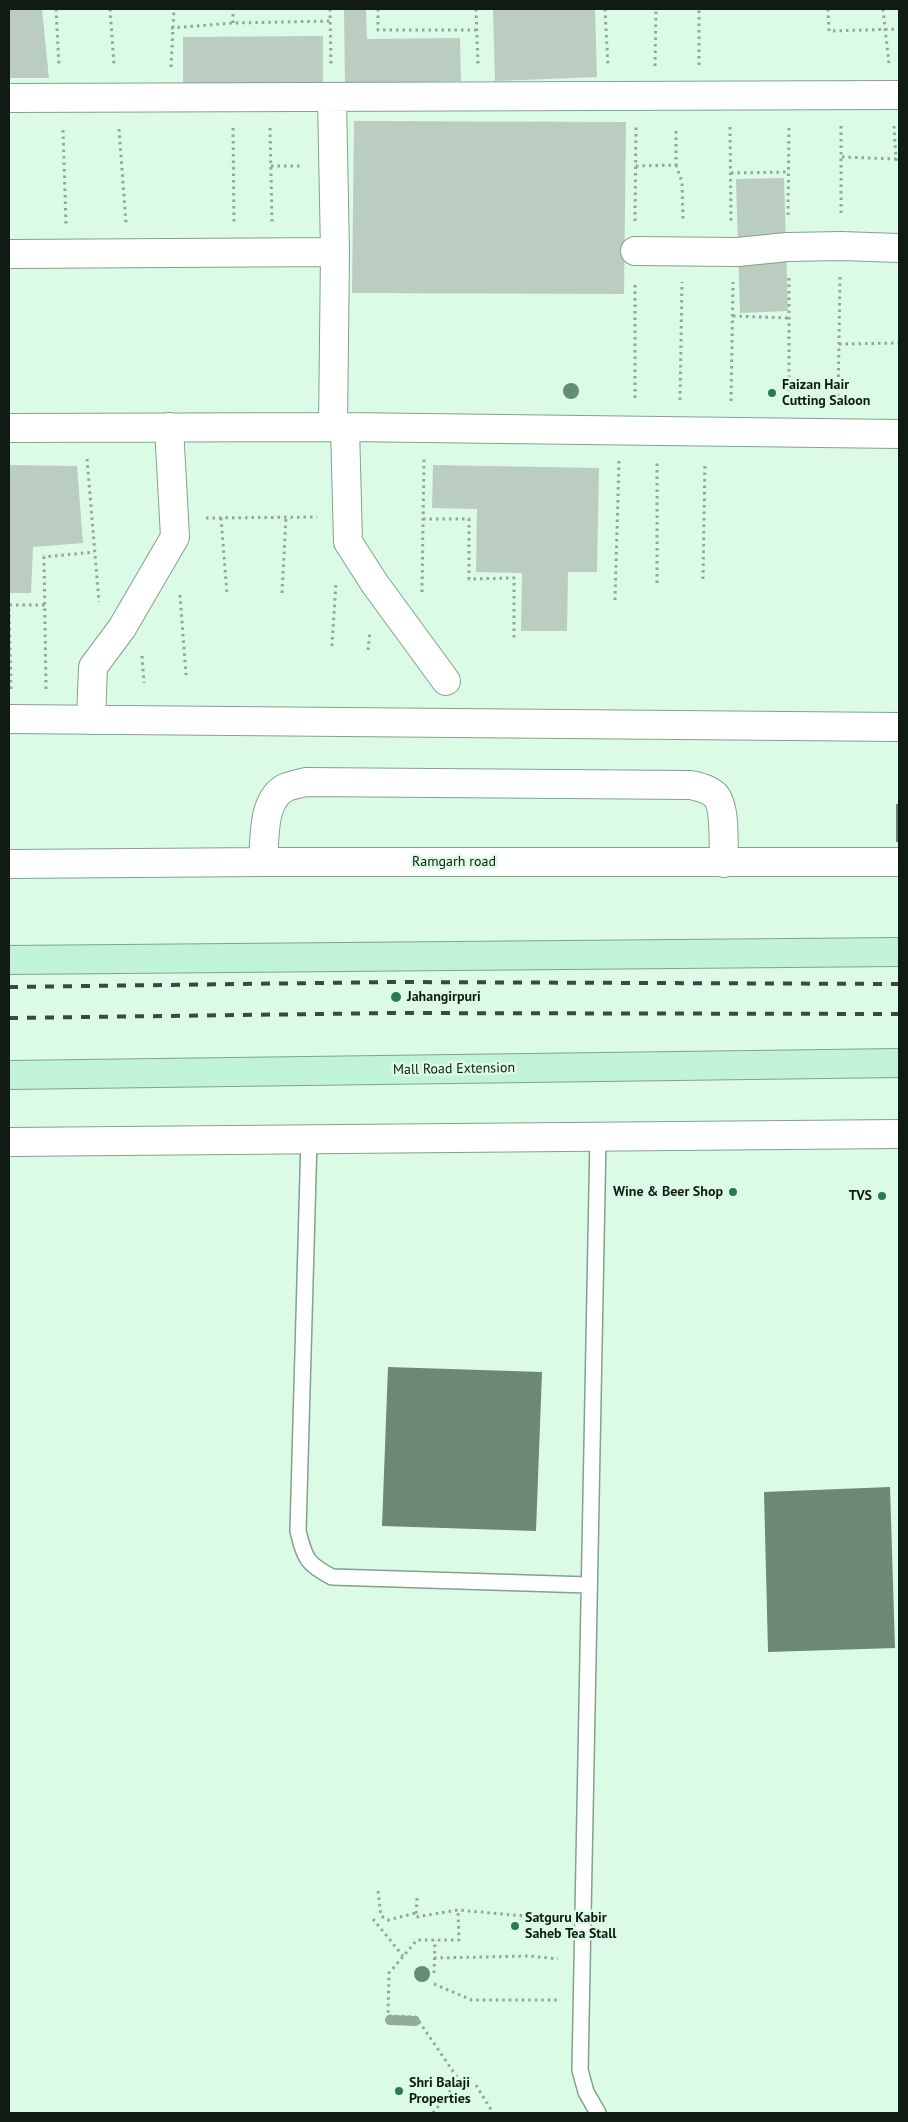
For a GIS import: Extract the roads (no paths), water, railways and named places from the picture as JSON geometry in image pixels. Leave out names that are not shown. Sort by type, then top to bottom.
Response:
[{"type":"main road","points":[[9,960],[899,952]]},
{"type":"main road","name":"Mall Road Extension","points":[[9,1075],[899,1063]]},
{"type":"street","points":[[9,98],[895,95]]},
{"type":"street","points":[[332,97],[339,427],[348,529],[374,584],[446,681]]},
{"type":"street","points":[[635,251],[738,252],[787,247],[841,246],[899,248]]},
{"type":"street","points":[[9,254],[335,252]]},
{"type":"street","points":[[92,720],[93,668],[122,628],[175,537],[169,427]]},
{"type":"street","points":[[9,428],[339,427],[899,434]]},
{"type":"street","points":[[10,720],[899,728]]},
{"type":"street","points":[[263,862],[266,819],[272,802],[283,789],[306,782],[316,782],[691,785],[706,789],[716,795],[722,805],[724,863]]},
{"type":"street","name":"Ramgarh road","points":[[9,864],[899,862]]},
{"type":"street","points":[[9,1142],[899,1134]]},
{"type":"lane","points":[[598,1137],[580,2000],[580,2070],[586,2092],[598,2113]]},
{"type":"lane","points":[[309,1139],[298,1531],[303,1552],[314,1568],[332,1577],[589,1585]]},
{"type":"waterway","points":[[390,2020],[415,2021]]},
{"type":"railway","points":[[9,987],[395,982],[899,984]]},
{"type":"railway","points":[[9,1018],[395,1013],[899,1014]]},
{"type":"place","name":"Faizan Hair Cutting Saloon","points":[[772,393]]},
{"type":"place","name":"Jahangirpuri","points":[[396,997]]},
{"type":"place","name":"Wine & Beer Shop","points":[[733,1192]]},
{"type":"place","name":"TVS","points":[[882,1196]]},
{"type":"place","name":"Satguru Kabir Saheb Tea Stall","points":[[515,1926]]},
{"type":"place","name":"Shri Balaji Properties","points":[[399,2091]]}]
